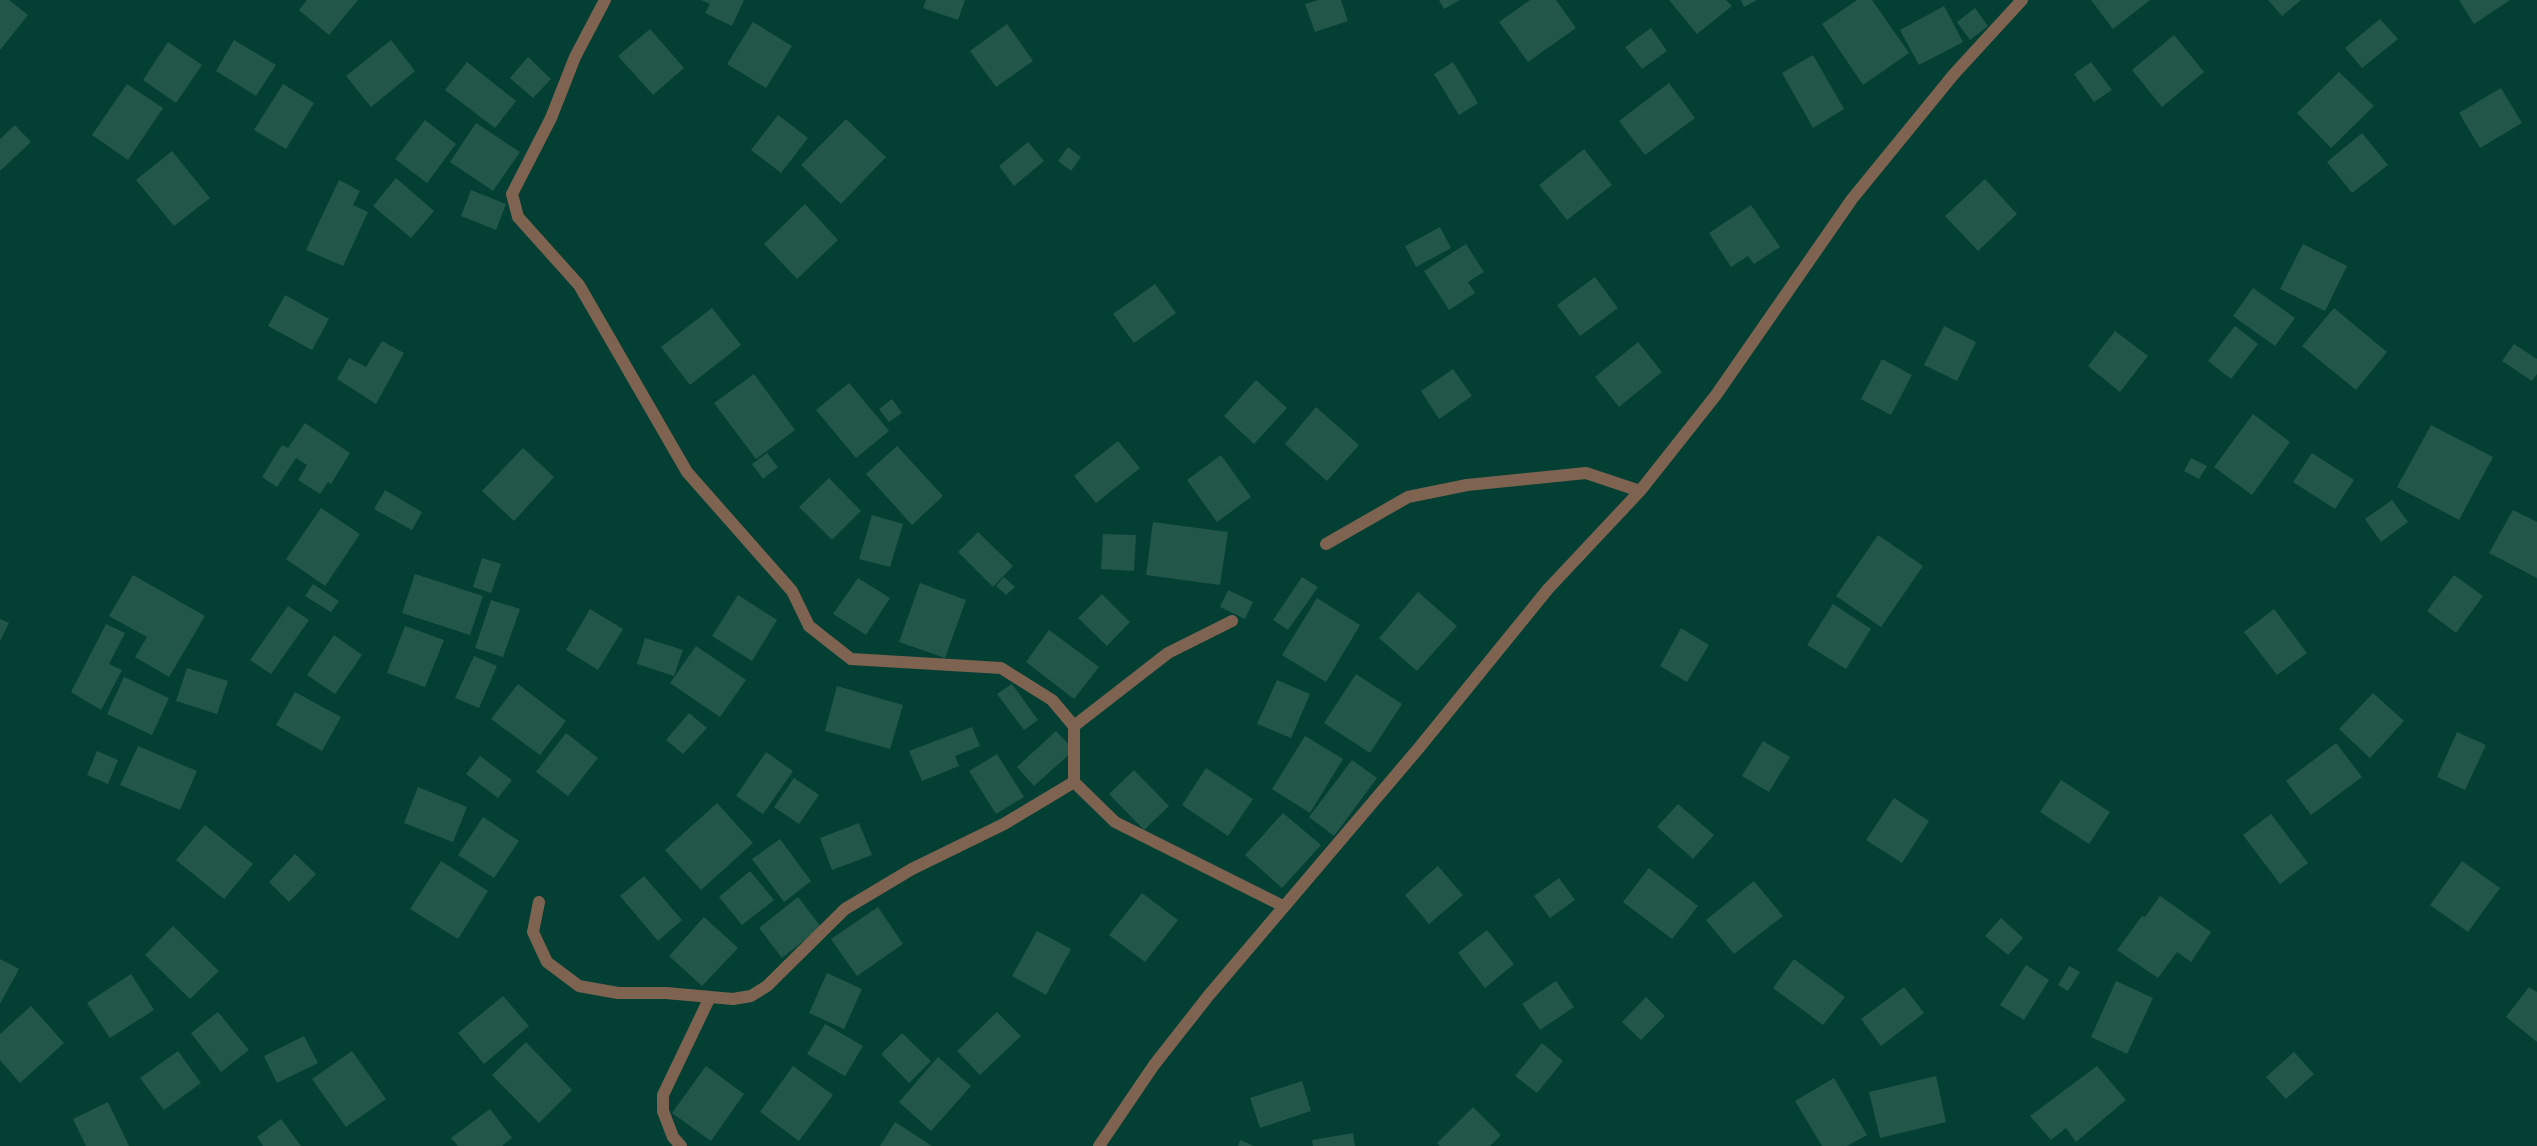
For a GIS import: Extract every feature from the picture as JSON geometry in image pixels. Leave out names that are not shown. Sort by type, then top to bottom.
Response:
[{"type":"street","points":[[605,0],[575,57],[551,118],[512,194],[518,217],[579,285],[687,472],[792,591],[810,626],[851,659],[1001,668],[1052,700],[1074,726],[1074,782],[1115,822],[1282,906]]},
{"type":"street","points":[[1098,1146],[1154,1065],[1282,906],[1418,749],[1548,589],[1640,491],[1716,395],[1852,199],[1954,74],[2022,0]]},
{"type":"street","points":[[1326,544],[1408,497],[1467,485],[1586,473],[1640,491]]},
{"type":"street","points":[[1074,726],[1168,653],[1232,620]]},
{"type":"street","points":[[539,902],[533,932],[547,962],[579,986],[618,993],[666,993],[733,999],[751,996],[767,986],[845,909],[912,869],[1004,824],[1074,782]]},
{"type":"street","points":[[681,1146],[673,1137],[663,1111],[663,1095],[710,997]]},
{"type":"building","points":[[0,0],[9,0],[28,15],[0,50]]},
{"type":"building","points":[[307,0],[358,0],[329,35],[299,10]]},
{"type":"building","points":[[701,0],[744,0],[732,26],[705,13],[710,4]]},
{"type":"building","points":[[926,0],[965,0],[958,20],[923,8]]},
{"type":"building","points":[[1318,0],[1341,0],[1348,21],[1315,32],[1305,4]]},
{"type":"building","points":[[1439,0],[1460,0],[1444,9]]},
{"type":"building","points":[[1530,0],[1556,0],[1576,28],[1528,62],[1499,22]]},
{"type":"building","points":[[1669,0],[1726,0],[1732,6],[1697,34]]},
{"type":"building","points":[[1741,0],[1757,0],[1744,7]]},
{"type":"building","points":[[1857,0],[1872,0],[1909,53],[1863,85],[1822,24]]},
{"type":"building","points":[[2091,0],[2150,0],[2113,29]]},
{"type":"building","points":[[2268,0],[2301,0],[2282,16]]},
{"type":"building","points":[[2459,0],[2510,0],[2474,24]]},
{"type":"building","points":[[1944,6],[1963,42],[1919,65],[1900,30]]},
{"type":"building","points":[[1975,8],[1988,26],[1970,40],[1957,22]]},
{"type":"building","points":[[2380,19],[2398,39],[2362,68],[2345,48]]},
{"type":"building","points":[[753,22],[792,46],[766,88],[727,64]]},
{"type":"building","points":[[1007,24],[1033,61],[996,87],[970,51]]},
{"type":"building","points":[[1651,28],[1667,51],[1642,69],[1625,47]]},
{"type":"building","points":[[650,29],[684,68],[653,95],[618,56]]},
{"type":"building","points":[[2174,35],[2204,72],[2162,107],[2132,70]]},
{"type":"building","points":[[234,40],[276,65],[256,96],[216,71]]},
{"type":"building","points":[[391,40],[415,71],[371,107],[346,76]]},
{"type":"building","points":[[168,42],[202,65],[176,103],[143,80]]},
{"type":"building","points":[[1813,55],[1844,109],[1813,128],[1782,73]]},
{"type":"building","points":[[528,57],[551,79],[533,98],[510,78]]},
{"type":"building","points":[[467,62],[516,101],[495,128],[445,90]]},
{"type":"building","points":[[1453,62],[1478,103],[1459,115],[1434,74]]},
{"type":"building","points":[[2091,62],[2112,90],[2094,102],[2074,74]]},
{"type":"building","points":[[2339,72],[2374,106],[2331,148],[2297,113]]},
{"type":"building","points":[[1669,83],[1695,118],[1645,155],[1619,121]]},
{"type":"building","points":[[127,84],[163,108],[128,160],[92,135]]},
{"type":"building","points":[[283,84],[314,103],[286,149],[254,130]]},
{"type":"building","points":[[2501,88],[2522,123],[2480,148],[2459,113]]},
{"type":"building","points":[[778,115],[808,138],[781,173],[751,150]]},
{"type":"building","points":[[846,119],[886,157],[841,204],[801,165]]},
{"type":"building","points":[[425,120],[456,144],[427,183],[395,159]]},
{"type":"building","points":[[476,123],[520,152],[493,191],[450,162]]},
{"type":"building","points":[[15,125],[31,142],[0,171],[0,139]]},
{"type":"building","points":[[2362,133],[2388,165],[2352,193],[2327,162]]},
{"type":"building","points":[[1028,142],[1044,161],[1014,186],[999,166]]},
{"type":"building","points":[[1068,147],[1081,157],[1071,171],[1058,161]]},
{"type":"building","points":[[1584,149],[1612,185],[1567,220],[1539,185]]},
{"type":"building","points":[[172,151],[210,198],[174,226],[136,180]]},
{"type":"building","points":[[396,178],[434,211],[411,238],[373,206]]},
{"type":"building","points":[[1985,179],[2017,214],[1978,251],[1945,216]]},
{"type":"building","points":[[339,180],[360,191],[353,205],[368,212],[343,266],[306,250]]},
{"type":"building","points":[[471,190],[506,204],[496,230],[461,216]]},
{"type":"building","points":[[805,204],[838,240],[797,279],[764,244]]},
{"type":"building","points":[[1751,205],[1780,247],[1754,264],[1748,256],[1731,267],[1709,233]]},
{"type":"building","points":[[1440,227],[1451,248],[1416,267],[1405,246]]},
{"type":"building","points":[[1466,244],[1484,272],[1468,282],[1475,293],[1449,310],[1424,271]]},
{"type":"building","points":[[2303,244],[2347,266],[2325,311],[2280,289]]},
{"type":"building","points":[[1595,277],[1618,308],[1580,336],[1557,305]]},
{"type":"building","points":[[1155,284],[1176,313],[1134,343],[1113,314]]},
{"type":"building","points":[[2253,288],[2295,318],[2275,346],[2233,316]]},
{"type":"building","points":[[285,295],[329,319],[312,350],[268,326]]},
{"type":"building","points":[[712,308],[741,345],[690,385],[661,347]]},
{"type":"building","points":[[2334,308],[2387,352],[2356,390],[2302,346]]},
{"type":"building","points":[[1944,326],[1976,342],[1957,381],[1924,365]]},
{"type":"building","points":[[2235,326],[2258,344],[2231,379],[2208,361]]},
{"type":"building","points":[[2115,331],[2148,356],[2120,392],[2088,366]]},
{"type":"building","points":[[382,341],[404,353],[376,404],[337,379],[349,358],[366,367]]},
{"type":"building","points":[[1638,342],[1662,372],[1619,407],[1595,377]]},
{"type":"building","points":[[2514,344],[2537,359],[2537,374],[2532,381],[2502,361]]},
{"type":"building","points":[[1882,359],[1912,375],[1891,415],[1861,399]]},
{"type":"building","points":[[1453,369],[1472,396],[1439,419],[1421,391]]},
{"type":"building","points":[[754,374],[795,430],[756,459],[714,403]]},
{"type":"building","points":[[1256,380],[1287,408],[1254,444],[1224,416]]},
{"type":"building","points":[[849,383],[889,431],[856,458],[816,410]]},
{"type":"building","points":[[892,399],[902,413],[889,422],[879,409]]},
{"type":"building","points":[[1316,407],[1359,445],[1327,481],[1285,444]]},
{"type":"building","points":[[2253,414],[2290,442],[2252,495],[2214,467]]},
{"type":"building","points":[[305,423],[350,453],[331,484],[328,482],[320,494],[298,480],[307,465],[296,458],[277,487],[262,477],[282,445],[288,448]]},
{"type":"building","points":[[2431,425],[2493,457],[2459,520],[2397,487]]},
{"type":"building","points":[[1118,441],[1140,468],[1096,503],[1074,476]]},
{"type":"building","points":[[897,446],[943,496],[912,525],[866,474]]},
{"type":"building","points":[[523,448],[554,477],[514,521],[482,491]]},
{"type":"building","points":[[767,453],[778,467],[763,479],[752,464]]},
{"type":"building","points":[[2312,453],[2354,480],[2335,509],[2293,482]]},
{"type":"building","points":[[1221,455],[1251,497],[1217,522],[1187,480]]},
{"type":"building","points":[[2191,458],[2207,466],[2199,479],[2184,471]]},
{"type":"building","points":[[829,478],[861,511],[832,540],[799,507]]},
{"type":"building","points":[[385,490],[422,512],[412,530],[374,509]]},
{"type":"building","points":[[2392,500],[2408,522],[2381,542],[2365,519]]},
{"type":"building","points":[[321,508],[360,534],[325,586],[286,559]]},
{"type":"building","points":[[2513,510],[2537,522],[2537,578],[2489,553]]},
{"type":"building","points":[[872,515],[903,524],[890,567],[859,559]]},
{"type":"building","points":[[1153,522],[1228,532],[1220,585],[1146,575]]},
{"type":"building","points":[[978,532],[1013,566],[993,587],[958,552]]},
{"type":"building","points":[[1103,534],[1136,535],[1134,571],[1101,569]]},
{"type":"building","points":[[1878,535],[1923,566],[1881,627],[1836,596]]},
{"type":"building","points":[[482,558],[501,564],[491,593],[473,587]]},
{"type":"building","points":[[415,574],[483,596],[470,635],[402,613]]},
{"type":"building","points":[[133,575],[205,616],[169,677],[135,657],[147,637],[109,616]]},
{"type":"building","points":[[2454,575],[2483,596],[2456,633],[2427,611]]},
{"type":"building","points":[[1004,577],[1015,587],[1006,595],[996,586]]},
{"type":"building","points":[[1302,577],[1318,587],[1288,630],[1273,620]]},
{"type":"building","points":[[858,578],[890,598],[866,635],[833,614]]},
{"type":"building","points":[[920,583],[966,600],[945,658],[899,642]]},
{"type":"building","points":[[313,584],[339,601],[331,612],[305,596]]},
{"type":"building","points":[[1228,590],[1253,602],[1245,619],[1220,607]]},
{"type":"building","points":[[1418,592],[1457,626],[1417,671],[1379,638]]},
{"type":"building","points":[[1102,594],[1130,622],[1107,646],[1078,618]]},
{"type":"building","points":[[738,595],[777,620],[752,661],[712,636]]},
{"type":"building","points":[[1317,598],[1360,625],[1326,682],[1282,655]]},
{"type":"building","points":[[491,600],[520,609],[503,657],[475,648]]},
{"type":"building","points":[[1833,604],[1871,629],[1846,669],[1807,645]]},
{"type":"building","points":[[288,606],[309,620],[271,674],[250,660]]},
{"type":"building","points":[[590,609],[623,629],[598,670],[566,650]]},
{"type":"building","points":[[2274,609],[2307,653],[2277,675],[2244,632]]},
{"type":"building","points":[[0,619],[9,623],[0,641]]},
{"type":"building","points":[[106,624],[125,633],[109,664],[122,670],[101,710],[71,692]]},
{"type":"building","points":[[405,626],[444,640],[425,687],[387,673]]},
{"type":"building","points":[[1681,628],[1709,645],[1687,682],[1660,666]]},
{"type":"building","points":[[1049,630],[1099,667],[1074,699],[1026,662]]},
{"type":"building","points":[[334,635],[362,655],[335,694],[307,675]]},
{"type":"building","points":[[645,638],[683,650],[674,676],[637,664]]},
{"type":"building","points":[[696,646],[746,680],[720,717],[670,683]]},
{"type":"building","points":[[474,656],[497,666],[479,708],[455,698]]},
{"type":"building","points":[[187,668],[228,681],[217,714],[176,701]]},
{"type":"building","points":[[1356,674],[1402,704],[1370,753],[1324,723]]},
{"type":"building","points":[[124,677],[169,698],[152,735],[107,714]]},
{"type":"building","points":[[1277,680],[1310,694],[1291,738],[1257,724]]},
{"type":"building","points":[[518,684],[566,721],[540,755],[491,719]]},
{"type":"building","points":[[1012,684],[1038,720],[1024,730],[997,694]]},
{"type":"building","points":[[837,686],[903,705],[890,749],[825,731]]},
{"type":"building","points":[[295,692],[341,717],[322,751],[276,725]]},
{"type":"building","points":[[2373,693],[2404,721],[2370,758],[2339,729]]},
{"type":"building","points":[[689,713],[707,728],[683,754],[666,740]]},
{"type":"building","points":[[972,727],[980,746],[955,756],[959,766],[922,781],[909,751]]},
{"type":"building","points":[[1056,731],[1074,750],[1034,786],[1017,767]]},
{"type":"building","points":[[2457,732],[2486,745],[2465,790],[2437,777]]},
{"type":"building","points":[[566,733],[598,758],[568,796],[536,772]]},
{"type":"building","points":[[1305,736],[1343,759],[1310,813],[1272,789]]},
{"type":"building","points":[[1763,741],[1790,757],[1769,792],[1742,776]]},
{"type":"building","points":[[2336,743],[2362,777],[2311,815],[2286,781]]},
{"type":"building","points":[[138,746],[197,771],[180,810],[120,785]]},
{"type":"building","points":[[97,751],[118,760],[108,784],[87,775]]},
{"type":"building","points":[[766,752],[793,771],[763,814],[736,796]]},
{"type":"building","points":[[997,754],[1024,797],[996,814],[969,771]]},
{"type":"building","points":[[480,756],[512,780],[498,798],[466,774]]},
{"type":"building","points":[[1352,760],[1377,778],[1334,836],[1309,817]]},
{"type":"building","points":[[1206,768],[1253,799],[1228,836],[1182,805]]},
{"type":"building","points":[[1134,770],[1169,806],[1144,830],[1109,794]]},
{"type":"building","points":[[794,778],[819,795],[799,824],[774,807]]},
{"type":"building","points":[[2061,780],[2110,812],[2089,844],[2040,812]]},
{"type":"building","points":[[418,787],[467,807],[453,842],[404,823]]},
{"type":"building","points":[[1894,798],[1929,821],[1902,863],[1866,840]]},
{"type":"building","points":[[717,803],[753,843],[701,890],[665,850]]},
{"type":"building","points":[[1678,804],[1714,835],[1693,859],[1657,827]]},
{"type":"building","points":[[1283,813],[1321,845],[1282,888],[1245,855]]},
{"type":"building","points":[[2271,814],[2308,863],[2280,884],[2243,835]]},
{"type":"building","points":[[483,817],[519,841],[494,878],[458,855]]},
{"type":"building","points":[[859,823],[872,855],[832,870],[820,838]]},
{"type":"building","points":[[205,825],[253,864],[224,899],[176,860]]},
{"type":"building","points":[[780,839],[811,881],[784,902],[752,859]]},
{"type":"building","points":[[295,854],[316,874],[289,902],[269,882]]},
{"type":"building","points":[[441,861],[488,891],[458,939],[410,909]]},
{"type":"building","points":[[2462,861],[2500,888],[2468,932],[2430,905]]},
{"type":"building","points":[[1438,866],[1463,895],[1429,924],[1405,895]]},
{"type":"building","points":[[1649,868],[1698,906],[1672,939],[1623,902]]},
{"type":"building","points":[[750,871],[774,900],[742,925],[719,897]]},
{"type":"building","points":[[644,876],[682,920],[658,941],[620,896]]},
{"type":"building","points":[[1559,878],[1575,900],[1550,918],[1534,896]]},
{"type":"building","points":[[1754,881],[1783,916],[1734,954],[1706,920]]},
{"type":"building","points":[[1142,893],[1178,920],[1145,962],[1109,935]]},
{"type":"building","points":[[2160,896],[2211,932],[2191,962],[2177,952],[2158,978],[2117,950],[2142,916],[2145,917]]},
{"type":"building","points":[[798,897],[821,927],[782,958],[759,928]]},
{"type":"building","points":[[878,907],[903,944],[857,976],[831,939]]},
{"type":"building","points":[[704,917],[738,948],[702,986],[669,956]]},
{"type":"building","points":[[2001,918],[2023,938],[2008,955],[1985,936]]},
{"type":"building","points":[[173,926],[219,971],[190,999],[145,955]]},
{"type":"building","points":[[1487,930],[1514,964],[1485,988],[1458,953]]},
{"type":"building","points":[[1037,931],[1071,949],[1046,995],[1012,976]]},
{"type":"building","points":[[0,959],[19,969],[0,1004]]},
{"type":"building","points":[[1794,959],[1845,997],[1823,1025],[1773,988]]},
{"type":"building","points":[[2026,965],[2049,980],[2024,1020],[2000,1005]]},
{"type":"building","points":[[2069,966],[2080,972],[2068,991],[2058,985]]},
{"type":"building","points":[[827,973],[862,989],[844,1029],[809,1013]]},
{"type":"building","points":[[131,974],[154,1010],[110,1038],[87,1003]]},
{"type":"building","points":[[1556,981],[1574,1007],[1540,1030],[1522,1004]]},
{"type":"building","points":[[2116,981],[2153,998],[2127,1054],[2091,1037]]},
{"type":"building","points":[[1904,987],[1924,1013],[1881,1046],[1861,1019]]},
{"type":"building","points":[[2529,987],[2537,992],[2537,1042],[2506,1017]]},
{"type":"building","points":[[503,996],[529,1026],[484,1064],[458,1033]]},
{"type":"building","points":[[1646,997],[1665,1016],[1641,1040],[1622,1022]]},
{"type":"building","points":[[31,1006],[64,1043],[20,1083],[0,1060],[0,1034]]},
{"type":"building","points":[[218,1012],[249,1050],[221,1072],[191,1033]]},
{"type":"building","points":[[997,1012],[1021,1036],[980,1075],[957,1051]]},
{"type":"building","points":[[825,1024],[863,1046],[845,1076],[807,1054]]},
{"type":"building","points":[[902,1033],[931,1061],[909,1083],[881,1054]]},
{"type":"building","points":[[304,1036],[318,1063],[277,1083],[264,1056]]},
{"type":"building","points":[[526,1042],[572,1090],[539,1123],[492,1075]]},
{"type":"building","points":[[1542,1043],[1563,1061],[1537,1093],[1515,1076]]},
{"type":"building","points":[[178,1051],[201,1083],[164,1110],[140,1078]]},
{"type":"building","points":[[352,1051],[386,1099],[346,1127],[312,1079]]},
{"type":"building","points":[[2294,1052],[2314,1074],[2286,1099],[2266,1077]]},
{"type":"building","points":[[938,1057],[971,1086],[931,1131],[899,1102]]},
{"type":"building","points":[[706,1066],[744,1094],[711,1141],[672,1113]]},
{"type":"building","points":[[793,1066],[833,1095],[799,1141],[760,1112]]},
{"type":"building","points":[[2097,1066],[2126,1100],[2076,1142],[2066,1128],[2051,1140],[2030,1116]]},
{"type":"building","points":[[1936,1076],[1946,1122],[1880,1138],[1869,1092]]},
{"type":"building","points":[[1834,1078],[1867,1135],[1847,1146],[1822,1146],[1795,1101]]},
{"type":"building","points":[[1302,1081],[1311,1111],[1260,1128],[1250,1098]]},
{"type":"building","points":[[108,1102],[129,1146],[86,1146],[73,1119]]},
{"type":"building","points":[[1473,1107],[1501,1135],[1490,1146],[1440,1146],[1437,1143]]},
{"type":"building","points":[[490,1109],[512,1138],[502,1146],[458,1146],[451,1138]]},
{"type":"building","points":[[281,1119],[301,1146],[263,1146],[257,1137]]},
{"type":"building","points":[[895,1122],[932,1146],[880,1146]]},
{"type":"building","points":[[1353,1133],[1355,1146],[1313,1146],[1312,1140]]},
{"type":"building","points":[[1240,1140],[1254,1146],[1238,1146]]}]
